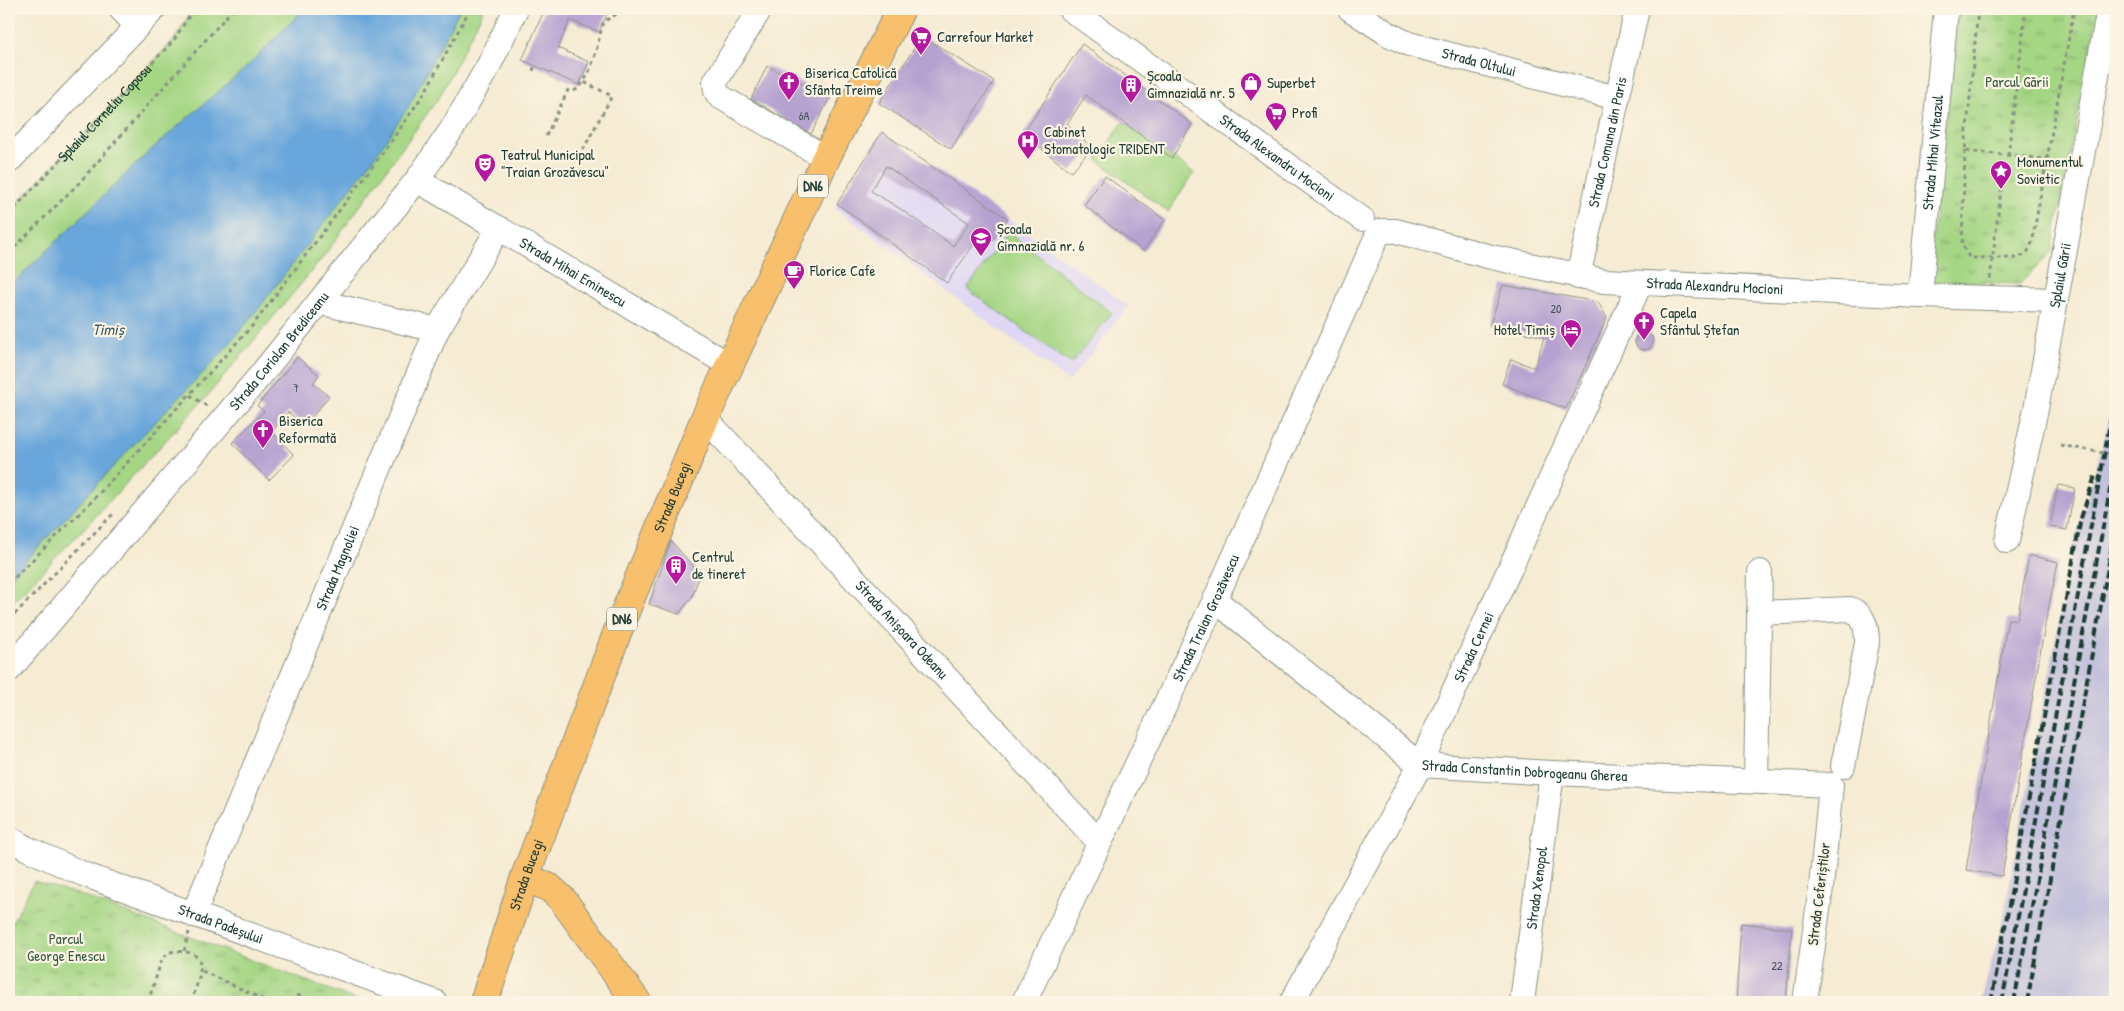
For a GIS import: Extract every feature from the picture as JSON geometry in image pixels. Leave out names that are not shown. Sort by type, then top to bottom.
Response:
[{"type":"main road","name":"Strada Bucegi","points":[[484,1002],[525,877],[625,612],[704,418],[826,158],[901,9]]},
{"type":"main road","points":[[525,877],[550,888],[562,899],[637,1002]]},
{"type":"street","points":[[9,161],[128,17],[154,9]]},
{"type":"street","name":"Strada Coriolan Brediceanu","points":[[9,670],[259,377],[417,180],[452,129],[489,65],[516,9]]},
{"type":"street","points":[[760,9],[715,82],[716,91],[719,96],[826,158]]},
{"type":"street","name":"Strada Alexandru Mocioni","points":[[1070,9],[1371,225],[1487,256],[1604,281],[1920,296],[2056,300]]},
{"type":"street","name":"Strada Oltului","points":[[1350,9],[1390,36],[1409,44],[1617,98]]},
{"type":"street","name":"Strada Comuna din Paris","points":[[1578,276],[1637,9]]},
{"type":"street","name":"Strada Mihai Viteazul","points":[[1920,296],[1946,9]]},
{"type":"street","name":"Splaiul Gării","points":[[2007,541],[2036,409],[2109,9]]},
{"type":"street","name":"Strada Mihai Eminescu","points":[[417,180],[728,364]]},
{"type":"street","name":"Strada Traian Grozăvescu","points":[[1024,1002],[1215,600],[1378,234],[1371,225]]},
{"type":"street","name":"Strada Magnoliei","points":[[193,915],[437,330],[499,228]]},
{"type":"street","name":"Strada Cernei","points":[[1292,1002],[1420,765],[1640,284]]},
{"type":"street","points":[[320,302],[437,330]]},
{"type":"street","name":"Strada Anișoara Odeanu","points":[[704,418],[1099,842]]},
{"type":"street","points":[[1756,781],[1760,572]]},
{"type":"street","name":"Strada Constantin Dobrogeanu Gherea","points":[[1215,600],[1420,765],[1552,773],[1756,781],[1837,775]]},
{"type":"street","name":"Strada Ceferiștilor","points":[[1759,613],[1850,609],[1860,615],[1865,623],[1868,643],[1837,775],[1805,1002]]},
{"type":"street","name":"Strada Xenopol","points":[[1522,1002],[1552,773]]},
{"type":"street","name":"Strada Padeșului","points":[[9,838],[26,848],[83,874],[435,1002]]},
{"type":"path","name":"Splaiul Corneliu Coposu","points":[[9,214],[174,40],[189,16],[196,9]]},
{"type":"path","points":[[9,253],[78,184],[233,9]]},
{"type":"path","points":[[9,583],[94,499],[253,325],[390,143],[425,92],[470,9]]},
{"type":"path","points":[[574,91],[581,88],[584,82],[603,22],[625,9]]},
{"type":"path","points":[[1978,9],[1965,151],[1962,243],[1970,258],[2020,258],[2027,253],[2032,243],[2074,9]]},
{"type":"path","points":[[2008,155],[2026,9]]},
{"type":"path","points":[[533,71],[535,65]]},
{"type":"path","points":[[579,158],[612,96],[584,82]]},
{"type":"path","points":[[546,136],[569,88]]},
{"type":"path","points":[[1965,151],[2048,159]]},
{"type":"path","points":[[1990,279],[2001,190]]},
{"type":"path","points":[[190,394],[199,400]]},
{"type":"path","points":[[2060,445],[2115,455]]},
{"type":"path","points":[[148,1002],[162,959],[169,952],[180,950],[192,953],[199,959],[202,971],[191,1002]]},
{"type":"path","points":[[202,971],[269,1002]]},
{"type":"path","points":[[293,1002],[297,995],[317,1002]]},
{"type":"shaded area","name":"Școala Gimnazială nr. 6","points":[[882,132],[960,185],[1129,306],[1069,382],[835,208]]},
{"type":"shaded area","points":[[2115,383],[2115,1002],[1981,1002],[2003,919],[2073,547],[2107,429]]},
{"type":"green space","points":[[196,9],[304,9],[249,65],[154,147],[9,287],[9,212],[174,40],[189,16]]},
{"type":"green space","points":[[460,9],[484,9],[440,96],[321,260],[209,394],[9,606],[9,579],[220,355],[255,313],[371,162],[426,74]]},
{"type":"green space","name":"Parcul Gării","points":[[1959,9],[2099,9],[2051,253],[2020,284],[1927,281]]},
{"type":"green space","points":[[1123,122],[1194,173],[1168,212],[1097,160]]},
{"type":"green space","points":[[1008,232],[1112,313],[1071,364],[967,289]]},
{"type":"green space","name":"Parcul George Enescu","points":[[34,881],[77,894],[362,1002],[9,1002],[9,929]]},
{"type":"water","name":"Timiș","points":[[304,9],[460,9],[407,109],[371,162],[255,313],[220,355],[9,579],[9,287],[154,147],[249,65]]},
{"type":"building","points":[[545,9],[596,9],[607,14],[599,32],[570,20],[558,48],[589,62],[579,85],[522,60]]},
{"type":"building","points":[[922,36],[994,81],[951,149],[879,103]]},
{"type":"building","name":"Școala Gimnazială nr. 5","points":[[1082,44],[1192,124],[1172,158],[1086,95],[1067,124],[1092,148],[1071,172],[1023,134]]},
{"type":"building","name":"Biserica Catolică Sfânta Treime","points":[[767,66],[830,97],[811,134],[751,99]]},
{"type":"building","points":[[882,132],[1008,219],[990,244],[979,237],[947,283],[837,204]],"holes":[[[886,166],[969,223],[953,246],[871,191]]]},
{"type":"building","points":[[1105,176],[1165,220],[1143,251],[1084,205]]},
{"type":"building","name":"Hotel Timiș","points":[[1503,285],[1598,302],[1607,318],[1566,409],[1502,384],[1511,359],[1535,368],[1544,337],[1490,325]]},
{"type":"building","name":"Capela Sfântul Ștefan","points":[[1644,332],[1650,335],[1653,341],[1650,347],[1644,350],[1638,347],[1635,341],[1638,335]]},
{"type":"building","points":[[297,357],[319,375],[313,383],[329,396],[305,426],[288,412],[272,432],[294,455],[269,480],[232,443],[264,411],[257,406]]},
{"type":"building","points":[[2058,485],[2075,488],[2067,530],[2050,527]]},
{"type":"building","name":"Centrul de tineret","points":[[671,541],[700,574],[692,597],[679,614],[649,604]]},
{"type":"building","points":[[2029,555],[2058,562],[2045,625],[2002,876],[1966,870],[2008,619],[2017,620]]},
{"type":"building","points":[[1741,923],[1792,929],[1786,1002],[1736,1002]]},
{"type":"railway","points":[[2002,1002],[2115,397]]},
{"type":"railway","points":[[2014,1002],[2115,463]]},
{"type":"railway","points":[[1991,1002],[2081,518],[2095,476]]},
{"type":"railway","points":[[2027,1002],[2115,530]]},
{"type":"place","name":"Carrefour Market","points":[[921,56]]},
{"type":"place","name":"Biserica Catolică Sfânta Treime","points":[[789,101]]},
{"type":"place","name":"Superbet","points":[[1251,102]]},
{"type":"place","name":"Școala Gimnazială nr. 5","points":[[1131,104]]},
{"type":"place","name":"Profi","points":[[1276,132]]},
{"type":"place","name":"Cabinet Stomatologic TRIDENT","points":[[1028,160]]},
{"type":"place","name":"Teatrul Municipal \"Traian Grozăvescu\"","points":[[485,183]]},
{"type":"place","name":"Monumentul Sovietic","points":[[2001,190]]},
{"type":"place","name":"Școala Gimnazială nr. 6","points":[[981,257]]},
{"type":"place","name":"Florice Cafe","points":[[794,290]]},
{"type":"place","name":"Capela Sfântul Ștefan","points":[[1644,341]]},
{"type":"place","name":"Hotel Timiș","points":[[1571,349]]},
{"type":"place","name":"Biserica Reformată","points":[[263,449]]},
{"type":"place","name":"Centrul de tineret","points":[[676,585]]}]
